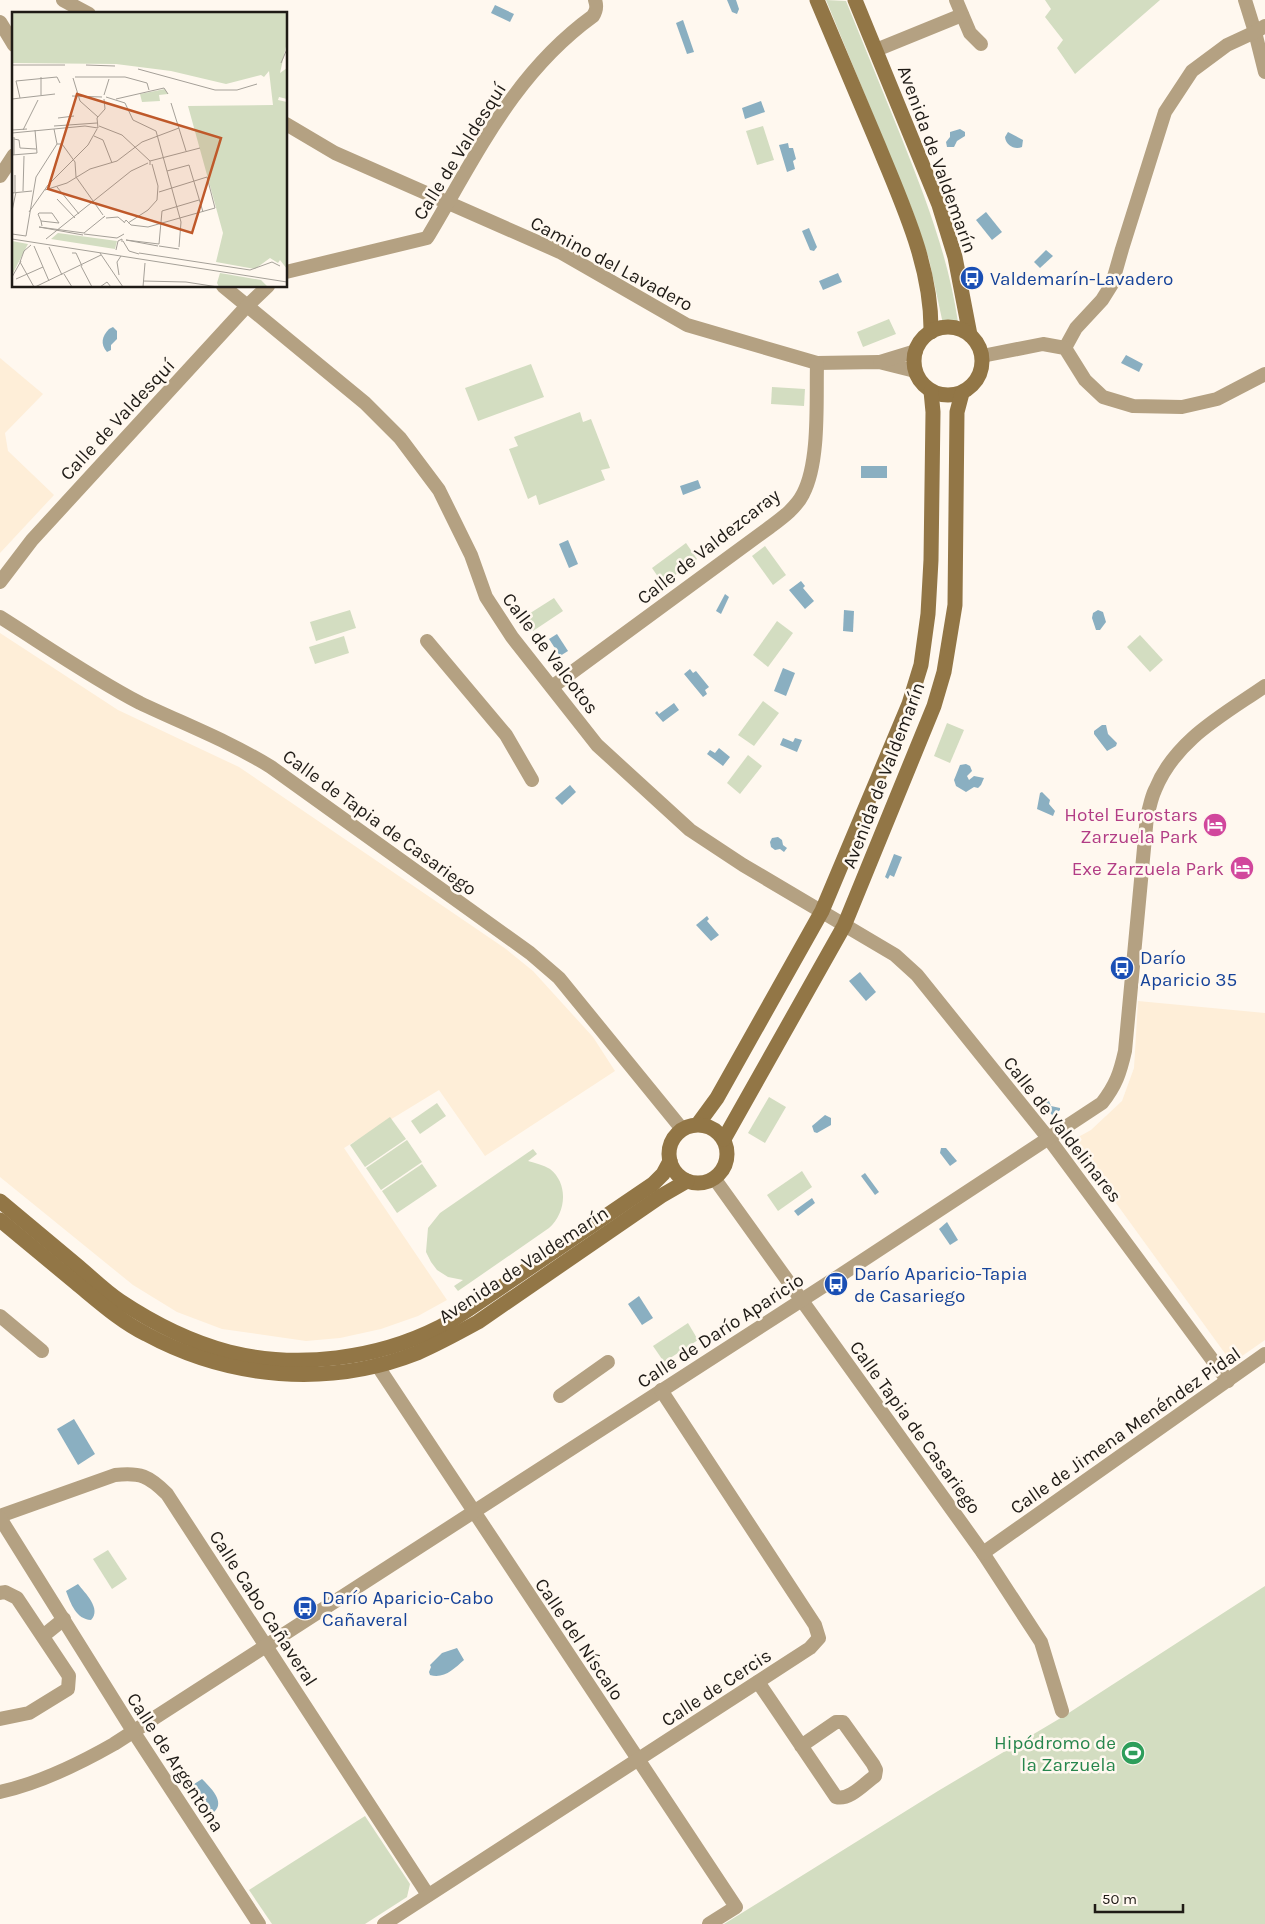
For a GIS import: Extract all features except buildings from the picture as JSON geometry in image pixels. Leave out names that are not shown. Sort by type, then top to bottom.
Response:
[{"type":"street","points":[[63,0],[85,12]]},
{"type":"street","name":"Calle de Valdesquí","points":[[288,272],[427,238],[490,130],[510,100],[551,51],[594,16],[597,6],[595,0]]},
{"type":"street","points":[[818,0],[907,215],[924,266],[930,308],[931,332]]},
{"type":"street","name":"Avenida de Valdemarín","points":[[855,0],[939,206],[955,257],[970,335]]},
{"type":"street","points":[[956,0],[970,33],[981,44]]},
{"type":"street","points":[[1245,0],[1260,29],[1265,72]]},
{"type":"street","points":[[876,50],[962,15]]},
{"type":"street","points":[[0,22],[12,42]]},
{"type":"street","points":[[1065,348],[1076,328],[1102,300],[1112,284],[1166,112],[1192,71],[1227,45],[1260,29]]},
{"type":"street","name":"Camino del Lavadero","points":[[288,125],[336,153],[560,252],[687,325],[817,363],[879,362],[916,351]]},
{"type":"street","points":[[0,176],[12,157]]},
{"type":"street","name":"Calle de Valcotos","points":[[225,288],[365,403],[400,438],[439,490],[471,556],[486,597],[512,637],[597,745],[690,830],[743,865],[844,926]]},
{"type":"street","name":"Calle de Valdesquí","points":[[0,582],[32,540],[246,307],[266,288]]},
{"type":"street","points":[[944,327],[954,328],[970,335],[978,344],[982,356],[982,366],[978,379],[962,393],[945,396],[930,391],[915,372],[914,361],[920,341],[931,332],[944,327]]},
{"type":"street","points":[[982,356],[1043,344],[1065,348],[1085,380],[1103,397],[1134,406],[1182,407],[1208,401],[1239,388],[1265,374]]},
{"type":"street","name":"Camino del Lavadero","points":[[879,362],[915,372]]},
{"type":"street","name":"Calle de Valdezcaray","points":[[552,687],[770,527],[787,513],[802,496],[810,477],[814,458],[817,363]]},
{"type":"street","name":"Avenida de Valdemarín","points":[[698,1124],[718,1098],[822,911],[909,704],[920,665],[928,614],[931,560],[933,412],[930,391]]},
{"type":"street","name":"Avenida de Valdemarín","points":[[724,1139],[844,926],[934,706],[944,672],[955,605],[957,412],[962,393]]},
{"type":"street","name":"Calle de Tapia de Casariego","points":[[0,617],[139,702],[243,750],[264,762],[530,953],[559,978],[682,1129]]},
{"type":"street","points":[[427,641],[506,735],[532,780]]},
{"type":"street","name":"Calle de Darío Aparicio","points":[[0,1792],[14,1789],[86,1760],[133,1731],[1102,1104],[1119,1077],[1125,1051],[1147,816],[1155,790],[1175,755],[1188,742],[1209,724],[1265,686]]},
{"type":"street","name":"Calle de Valdelinares","points":[[844,926],[895,955],[917,975],[1049,1139],[1228,1381]]},
{"type":"street","points":[[698,1124],[711,1127],[724,1139],[727,1150],[725,1164],[714,1178],[705,1182],[695,1183],[687,1181],[676,1174],[670,1162],[669,1149],[671,1141],[682,1129],[698,1124]]},
{"type":"street","name":"Avenida de Valdemarín","points":[[0,1201],[119,1300],[152,1320],[189,1338],[230,1352],[271,1359],[345,1357],[411,1340],[440,1327],[652,1184],[663,1174],[670,1162]]},
{"type":"street","name":"Calle Tapia de Casariego","points":[[714,1178],[983,1553],[1041,1642],[1062,1711]]},
{"type":"street","name":"Avenida de Valdemarín","points":[[0,1220],[110,1311],[145,1334],[184,1353],[228,1367],[272,1374],[309,1375],[348,1372],[377,1365],[416,1353],[447,1339],[478,1322],[661,1196],[687,1181]]},
{"type":"street","points":[[0,1316],[42,1351]]},
{"type":"street","name":"Calle de Jimena Menéndez Pidal","points":[[983,1553],[1265,1354]]},
{"type":"street","points":[[560,1396],[608,1362]]},
{"type":"street","name":"Calle del Níscalo","points":[[377,1365],[736,1907],[709,1924]]},
{"type":"street","name":"Calle de Cercis","points":[[384,1924],[810,1648],[819,1638],[814,1625],[661,1390]]},
{"type":"street","name":"Calle Cabo Cañaveral","points":[[0,1517],[115,1475],[133,1472],[153,1479],[167,1494],[428,1896]]},
{"type":"street","name":"Calle de Argentona","points":[[0,1517],[133,1731],[259,1924]]},
{"type":"street","points":[[0,1593],[5,1592],[17,1598],[70,1676],[68,1690],[29,1713],[0,1719]]},
{"type":"street","points":[[43,1636],[64,1619]]},
{"type":"street","points":[[758,1682],[801,1746],[836,1797],[842,1799],[848,1796],[875,1776],[876,1770],[873,1764],[843,1722],[836,1722],[801,1746]]},
{"type":"shaded area","points":[[0,358],[43,394],[5,433],[8,451],[54,495],[0,553]]},
{"type":"shaded area","points":[[0,633],[118,710],[239,767],[506,949],[533,971],[593,1037],[615,1071],[485,1156],[439,1090],[344,1148],[447,1300],[418,1316],[381,1329],[340,1338],[306,1341],[222,1329],[177,1312],[133,1285],[0,1177]]},
{"type":"shaded area","points":[[1138,1001],[1265,1013],[1265,1340],[1232,1363],[1071,1141],[1091,1130],[1122,1101],[1134,1068]]},
{"type":"green space","points":[[826,0],[846,1],[927,204],[942,250],[954,297],[958,322],[943,324],[929,259],[913,212]]},
{"type":"green space","points":[[1045,0],[1160,0],[1075,74],[1057,48],[1063,40],[1045,17],[1051,9]]},
{"type":"green space","points":[[763,126],[774,160],[757,165],[746,131]]},
{"type":"green space","points":[[889,319],[896,334],[863,347],[857,332]]},
{"type":"green space","points":[[531,364],[544,397],[478,421],[465,388]]},
{"type":"green space","points":[[772,387],[805,389],[804,406],[771,404]]},
{"type":"green space","points":[[580,412],[583,422],[591,419],[610,468],[601,470],[605,480],[539,505],[536,495],[528,499],[509,449],[518,446],[514,437]]},
{"type":"green space","points":[[686,543],[697,559],[663,584],[652,568]]},
{"type":"green space","points":[[765,546],[786,575],[773,585],[752,556]]},
{"type":"green space","points":[[554,598],[563,611],[533,631],[524,617]]},
{"type":"green space","points":[[350,610],[356,628],[316,641],[310,622]]},
{"type":"green space","points":[[777,621],[793,633],[768,667],[753,655]]},
{"type":"green space","points":[[1140,635],[1163,660],[1150,672],[1127,647]]},
{"type":"green space","points":[[344,636],[349,653],[315,664],[309,647]]},
{"type":"green space","points":[[763,701],[779,713],[754,746],[738,735]]},
{"type":"green space","points":[[947,723],[964,730],[950,763],[934,756]]},
{"type":"green space","points":[[748,755],[762,766],[740,794],[727,783]]},
{"type":"green space","points":[[769,1097],[786,1107],[765,1143],[748,1133]]},
{"type":"green space","points":[[437,1103],[446,1116],[420,1134],[411,1121]]},
{"type":"green space","points":[[390,1117],[406,1139],[365,1167],[350,1145]]},
{"type":"green space","points":[[407,1140],[422,1162],[381,1190],[366,1168]]},
{"type":"green space","points":[[533,1149],[537,1154],[528,1161],[550,1169],[560,1182],[563,1198],[559,1215],[549,1228],[458,1291],[454,1286],[463,1280],[448,1277],[437,1270],[426,1252],[428,1228],[440,1213]]},
{"type":"green space","points":[[422,1164],[437,1186],[397,1213],[382,1191]]},
{"type":"green space","points":[[802,1171],[812,1187],[778,1211],[767,1195]]},
{"type":"green space","points":[[688,1323],[698,1340],[664,1362],[653,1346]]},
{"type":"green space","points":[[108,1550],[127,1579],[112,1589],[93,1559]]},
{"type":"green space","name":"Hipódromo de la Zarzuela","points":[[1265,1586],[1265,1924],[724,1924],[938,1791],[1064,1716]]},
{"type":"green space","points":[[365,1816],[410,1884],[407,1897],[365,1924],[272,1924],[249,1890]]},
{"type":"water","points":[[727,0],[736,0],[739,9],[737,14],[732,12]]},
{"type":"water","points":[[495,5],[514,14],[510,22],[491,13]]},
{"type":"water","points":[[683,20],[694,52],[687,54],[676,23]]},
{"type":"water","points":[[761,101],[765,112],[745,119],[742,108]]},
{"type":"water","points":[[960,129],[965,132],[965,136],[957,141],[954,147],[947,147],[946,142],[950,137],[950,132]]},
{"type":"water","points":[[1008,132],[1023,140],[1022,147],[1017,148],[1009,145],[1005,137]]},
{"type":"water","points":[[788,143],[789,148],[793,148],[796,159],[793,161],[795,169],[787,172],[779,145]]},
{"type":"water","points":[[986,212],[1002,232],[992,240],[976,220]]},
{"type":"water","points":[[809,228],[817,247],[814,251],[810,250],[802,231]]},
{"type":"water","points":[[1046,250],[1053,256],[1040,268],[1034,262]]},
{"type":"water","points":[[838,273],[842,282],[823,290],[819,281]]},
{"type":"water","points":[[113,327],[117,331],[117,339],[111,345],[111,350],[107,352],[103,346],[103,337]]},
{"type":"water","points":[[1126,355],[1143,364],[1139,372],[1121,363]]},
{"type":"water","points":[[861,466],[887,466],[887,478],[861,478]]},
{"type":"water","points":[[698,480],[701,488],[683,495],[680,486]]},
{"type":"water","points":[[568,540],[578,564],[569,568],[559,544]]},
{"type":"water","points":[[801,581],[805,586],[803,588],[814,601],[805,609],[789,590]]},
{"type":"water","points":[[725,594],[729,597],[721,614],[716,611]]},
{"type":"water","points":[[844,610],[854,611],[853,632],[843,631]]},
{"type":"water","points":[[1098,610],[1103,612],[1106,622],[1100,630],[1096,630],[1092,618],[1093,613]]},
{"type":"water","points":[[557,634],[568,651],[560,656],[549,639]]},
{"type":"water","points":[[783,668],[795,673],[786,696],[774,691]]},
{"type":"water","points":[[690,669],[693,673],[696,671],[709,687],[705,690],[707,694],[703,697],[684,674]]},
{"type":"water","points":[[674,703],[679,710],[663,722],[655,713],[657,711],[659,714]]},
{"type":"water","points":[[1102,725],[1106,725],[1108,734],[1117,743],[1116,746],[1107,751],[1094,734],[1094,731]]},
{"type":"water","points":[[783,738],[793,742],[795,738],[802,740],[797,752],[780,745]]},
{"type":"water","points":[[719,748],[730,757],[723,766],[707,754],[710,750],[715,753]]},
{"type":"water","points":[[966,764],[970,766],[972,771],[967,776],[969,780],[974,776],[984,778],[978,788],[974,787],[966,792],[956,786],[954,780],[960,765]]},
{"type":"water","points":[[570,785],[576,792],[562,805],[555,798]]},
{"type":"water","points":[[1042,792],[1050,800],[1049,804],[1055,811],[1053,816],[1037,809],[1040,793]]},
{"type":"water","points":[[778,837],[787,848],[784,852],[771,847],[770,842],[772,838]]},
{"type":"water","points":[[894,854],[902,857],[894,877],[890,875],[888,879],[885,877]]},
{"type":"water","points":[[707,916],[709,919],[707,921],[719,935],[711,941],[696,925]]},
{"type":"water","points":[[860,972],[876,992],[866,1001],[849,981]]},
{"type":"water","points":[[1046,1100],[1049,1101],[1051,1106],[1060,1108],[1053,1116],[1042,1103]]},
{"type":"water","points":[[825,1115],[831,1118],[831,1125],[817,1133],[814,1132],[812,1126]]},
{"type":"water","points":[[941,1148],[946,1148],[957,1161],[950,1166],[940,1153]]},
{"type":"water","points":[[865,1173],[879,1192],[875,1195],[861,1176]]},
{"type":"water","points":[[812,1198],[815,1203],[798,1216],[794,1211]]},
{"type":"water","points":[[947,1222],[958,1240],[950,1245],[939,1229]]},
{"type":"water","points":[[639,1296],[653,1318],[642,1325],[628,1304]]},
{"type":"water","points":[[74,1419],[95,1454],[78,1465],[57,1429]]},
{"type":"water","points":[[78,1584],[94,1606],[94,1616],[91,1620],[78,1614],[72,1606],[66,1591]]},
{"type":"water","points":[[457,1648],[464,1660],[453,1670],[440,1676],[430,1675],[430,1665],[442,1653]]},
{"type":"water","points":[[202,1779],[218,1799],[217,1808],[214,1812],[202,1806],[191,1786]]},
{"type":"place","name":"Valdemarín-Lavadero","points":[[972,278]]},
{"type":"place","name":"Hotel Eurostars Zarzuela Park","points":[[1215,825]]},
{"type":"place","name":"Exe Zarzuela Park","points":[[1242,868]]},
{"type":"place","name":"Darío Aparicio 35","points":[[1122,968]]},
{"type":"place","name":"Darío Aparicio-Tapia de Casariego","points":[[836,1284]]},
{"type":"place","name":"Darío Aparicio-Cabo Cañaveral","points":[[305,1608]]},
{"type":"place","name":"Hipódromo de la Zarzuela","points":[[1133,1753]]}]
